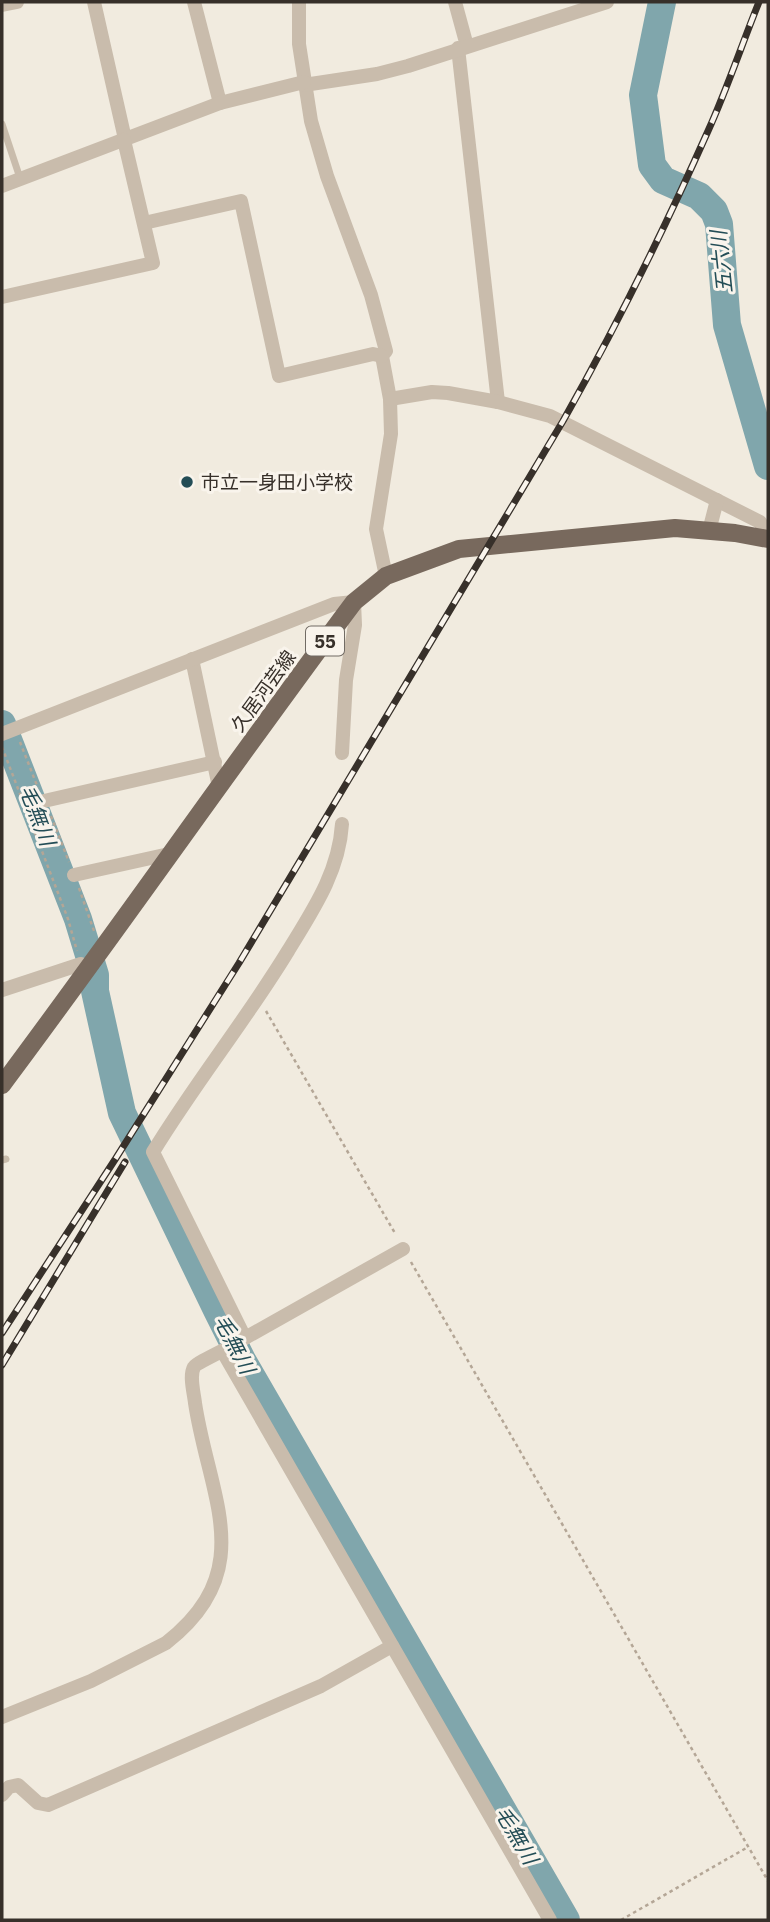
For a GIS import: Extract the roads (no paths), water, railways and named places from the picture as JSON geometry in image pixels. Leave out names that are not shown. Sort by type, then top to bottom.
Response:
[{"type":"main road","name":"久居河芸線","points":[[2,1085],[82,970],[101,952],[169,853],[354,602],[386,576],[459,549],[490,544],[675,528],[768,539]]},
{"type":"street","points":[[2,5],[18,2]]},
{"type":"street","points":[[2,297],[153,263],[94,2]]},
{"type":"street","points":[[194,2],[220,103]]},
{"type":"street","points":[[299,2],[299,44],[311,121],[327,176],[371,295],[386,351],[382,356],[390,399],[391,434],[376,529],[386,576]]},
{"type":"street","points":[[455,2],[462,47],[498,402]]},
{"type":"street","points":[[2,186],[220,103],[304,84],[398,69],[607,2]]},
{"type":"street","points":[[144,223],[241,201],[279,376],[373,354],[382,356]]},
{"type":"street","points":[[390,399],[448,393],[498,402],[563,421],[760,522],[768,539]]},
{"type":"street","points":[[709,531],[717,499]]},
{"type":"street","points":[[8,732],[334,604],[354,602],[355,625],[346,680],[342,753]]},
{"type":"street","points":[[191,659],[219,787]]},
{"type":"street","points":[[44,801],[215,762]]},
{"type":"street","points":[[243,1339],[153,1152],[179,1110],[259,999],[323,894],[340,848],[342,824]]},
{"type":"street","points":[[74,875],[169,853]]},
{"type":"street","points":[[2,990],[82,970]]},
{"type":"street","points":[[2,1717],[91,1681],[166,1643],[202,1605],[220,1562],[222,1528],[198,1422],[193,1368],[403,1249]]},
{"type":"street","points":[[225,1350],[391,1646],[550,1920]]},
{"type":"street","points":[[2,1795],[9,1787],[18,1785],[38,1803],[48,1804],[321,1686],[391,1646]]},
{"type":"lane","points":[[2,124],[20,179]]},
{"type":"waterway","name":"五六川","points":[[662,2],[643,95],[652,165],[663,180],[699,196],[714,211],[719,224],[727,325],[768,466]]},
{"type":"waterway","name":"毛無川","points":[[2,724],[78,919],[95,975],[95,991],[122,1113],[242,1360],[566,1920]]},
{"type":"railway","points":[[2,1333],[239,963],[563,421],[621,314],[674,205],[715,115],[759,2]]},
{"type":"railway","points":[[2,1365],[125,1162]]},
{"type":"place","name":"市立一身田小学校","points":[[187,482]]}]
